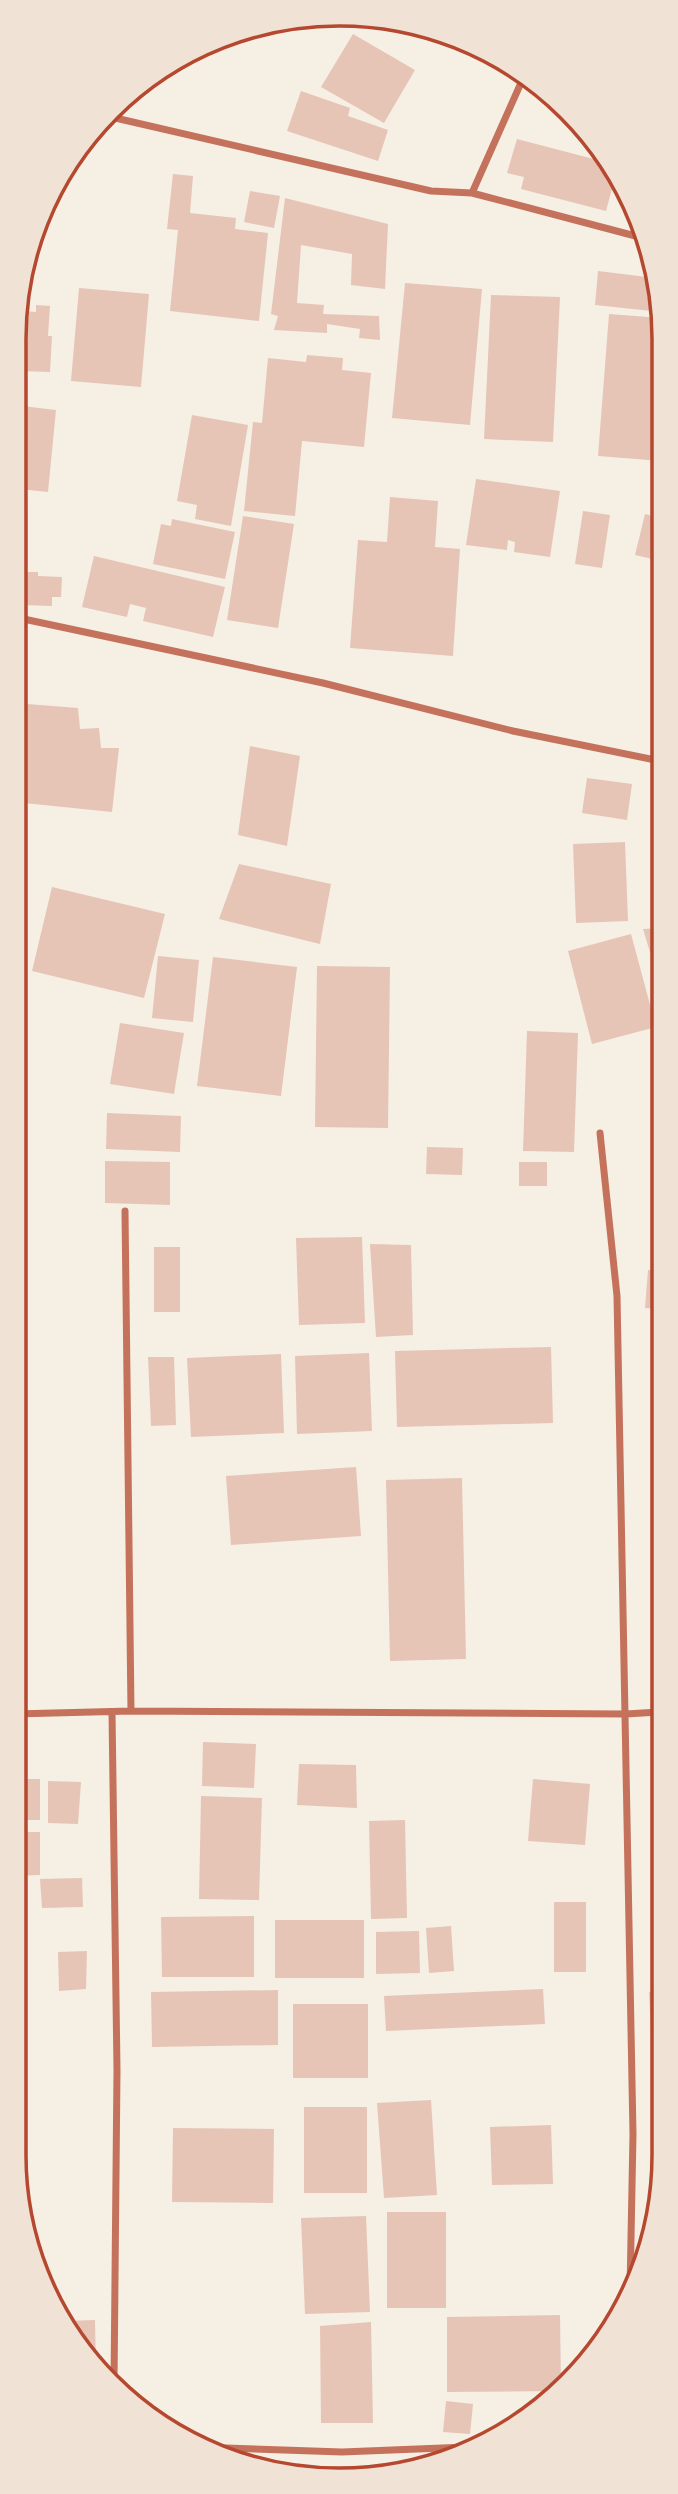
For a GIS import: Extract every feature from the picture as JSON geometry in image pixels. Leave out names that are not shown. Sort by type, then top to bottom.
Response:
[{"type":"street","points":[[472,193],[520,84]]},
{"type":"street","points":[[118,119],[431,191],[472,193],[634,236]]},
{"type":"street","points":[[26,619],[323,683],[513,731],[652,759]]},
{"type":"street","points":[[600,1133],[617,1296],[633,2134],[630,2268]]},
{"type":"street","points":[[125,1210],[131,1711]]},
{"type":"street","points":[[26,1714],[131,1711],[652,1712]]},
{"type":"street","points":[[112,1712],[117,2070],[114,2372]]},
{"type":"street","points":[[230,2448],[342,2452],[449,2448]]},
{"type":"building","points":[[353,34],[415,70],[384,123],[321,87]]},
{"type":"building","points":[[301,91],[350,108],[348,116],[388,130],[378,161],[287,131]]},
{"type":"building","points":[[517,139],[595,159],[612,188],[606,211],[521,189],[524,177],[507,173]]},
{"type":"building","points":[[173,174],[193,176],[190,213],[236,218],[235,229],[268,233],[259,321],[170,311],[178,230],[167,229]]},
{"type":"building","points":[[250,191],[280,196],[274,228],[244,222]]},
{"type":"building","points":[[285,198],[388,224],[385,289],[351,285],[352,254],[301,245],[297,303],[324,305],[323,314],[379,316],[380,340],[359,338],[360,329],[327,324],[327,333],[274,330],[278,316],[271,314]]},
{"type":"building","points":[[598,271],[646,277],[650,311],[595,305]]},
{"type":"building","points":[[405,283],[482,289],[470,425],[392,418]]},
{"type":"building","points":[[79,288],[149,294],[141,387],[71,381]]},
{"type":"building","points":[[491,295],[560,297],[553,442],[484,439]]},
{"type":"building","points":[[36,305],[50,306],[50,372],[26,371],[28,311],[36,312]]},
{"type":"building","points":[[609,314],[651,317],[652,460],[598,456]]},
{"type":"building","points":[[307,355],[343,358],[342,370],[371,373],[364,447],[302,441],[295,516],[244,511],[253,422],[262,423],[268,358],[306,362]]},
{"type":"building","points":[[26,406],[56,410],[48,492],[26,490]]},
{"type":"building","points":[[192,415],[248,425],[231,526],[195,519],[197,505],[177,501]]},
{"type":"building","points":[[476,479],[560,491],[550,557],[514,552],[515,542],[508,540],[507,550],[466,545]]},
{"type":"building","points":[[390,497],[438,501],[435,547],[460,549],[453,656],[350,648],[358,540],[387,542]]},
{"type":"building","points":[[583,511],[610,515],[602,568],[575,564]]},
{"type":"building","points":[[645,514],[652,516],[652,559],[635,555]]},
{"type":"building","points":[[243,516],[294,524],[278,628],[227,620]]},
{"type":"building","points":[[172,519],[235,532],[225,579],[153,564],[161,524],[171,526]]},
{"type":"building","points":[[94,556],[225,587],[213,637],[143,621],[146,608],[130,604],[127,617],[82,607]]},
{"type":"building","points":[[26,572],[38,572],[38,576],[62,577],[61,597],[52,597],[52,606],[26,605]]},
{"type":"building","points":[[27,704],[78,708],[80,729],[99,728],[101,748],[119,748],[112,812],[26,803]]},
{"type":"building","points":[[250,746],[300,756],[287,846],[238,835]]},
{"type":"building","points":[[587,778],[632,784],[627,820],[582,813]]},
{"type":"building","points":[[625,842],[628,921],[576,923],[573,844]]},
{"type":"building","points":[[239,864],[331,884],[320,944],[219,919]]},
{"type":"building","points":[[52,887],[165,914],[144,998],[32,971]]},
{"type":"building","points":[[652,928],[652,959],[643,929]]},
{"type":"building","points":[[631,934],[652,1012],[652,1028],[592,1044],[568,951]]},
{"type":"building","points":[[158,956],[199,960],[193,1022],[152,1018]]},
{"type":"building","points":[[213,957],[297,967],[281,1096],[197,1086]]},
{"type":"building","points":[[317,966],[390,967],[388,1128],[315,1127]]},
{"type":"building","points":[[120,1023],[184,1033],[174,1094],[110,1084]]},
{"type":"building","points":[[527,1031],[578,1033],[574,1152],[523,1151]]},
{"type":"building","points":[[107,1113],[181,1116],[180,1152],[106,1149]]},
{"type":"building","points":[[427,1147],[463,1148],[462,1175],[426,1174]]},
{"type":"building","points":[[105,1161],[170,1162],[170,1205],[105,1203]]},
{"type":"building","points":[[519,1162],[547,1162],[547,1186],[519,1186]]},
{"type":"building","points":[[362,1237],[365,1323],[299,1325],[296,1238]]},
{"type":"building","points":[[370,1244],[411,1245],[413,1335],[376,1337]]},
{"type":"building","points":[[154,1247],[180,1247],[180,1312],[154,1312]]},
{"type":"building","points":[[648,1270],[652,1270],[652,1308],[645,1308]]},
{"type":"building","points":[[551,1347],[553,1423],[397,1427],[395,1351]]},
{"type":"building","points":[[369,1353],[372,1431],[297,1434],[295,1356]]},
{"type":"building","points":[[281,1354],[284,1433],[191,1437],[187,1358]]},
{"type":"building","points":[[148,1357],[174,1357],[176,1425],[151,1426]]},
{"type":"building","points":[[356,1467],[361,1536],[231,1545],[226,1476]]},
{"type":"building","points":[[462,1478],[466,1659],[390,1661],[386,1480]]},
{"type":"building","points":[[203,1742],[256,1744],[254,1788],[202,1786]]},
{"type":"building","points":[[299,1764],[356,1765],[357,1808],[297,1805]]},
{"type":"building","points":[[26,1779],[40,1779],[40,1820],[26,1820]]},
{"type":"building","points":[[533,1779],[590,1784],[585,1845],[528,1841]]},
{"type":"building","points":[[48,1781],[81,1782],[78,1824],[48,1823]]},
{"type":"building","points":[[201,1796],[262,1798],[259,1900],[199,1899]]},
{"type":"building","points":[[405,1820],[407,1918],[371,1919],[369,1821]]},
{"type":"building","points":[[26,1832],[40,1832],[40,1875],[26,1876]]},
{"type":"building","points":[[82,1878],[83,1907],[42,1908],[40,1879]]},
{"type":"building","points":[[554,1902],[586,1902],[586,1972],[554,1972]]},
{"type":"building","points":[[254,1916],[254,1977],[162,1977],[161,1917]]},
{"type":"building","points":[[275,1920],[364,1920],[364,1978],[275,1978]]},
{"type":"building","points":[[451,1926],[454,1971],[429,1973],[426,1928]]},
{"type":"building","points":[[419,1931],[420,1973],[376,1974],[376,1932]]},
{"type":"building","points":[[87,1951],[86,1989],[59,1991],[58,1952]]},
{"type":"building","points":[[543,1989],[545,2024],[386,2031],[384,1996]]},
{"type":"building","points":[[278,1990],[278,2045],[152,2047],[151,1992]]},
{"type":"building","points":[[649,1992],[652,1992],[652,2052]]},
{"type":"building","points":[[293,2004],[368,2004],[368,2078],[293,2078]]},
{"type":"building","points":[[431,2100],[437,2195],[384,2198],[377,2103]]},
{"type":"building","points":[[304,2107],[367,2107],[367,2193],[304,2193]]},
{"type":"building","points":[[551,2125],[553,2184],[492,2185],[490,2127]]},
{"type":"building","points":[[173,2128],[274,2129],[273,2203],[172,2202]]},
{"type":"building","points":[[387,2212],[446,2212],[446,2308],[387,2308]]},
{"type":"building","points":[[366,2216],[370,2312],[305,2314],[301,2218]]},
{"type":"building","points":[[560,2315],[561,2375],[544,2391],[447,2392],[447,2317]]},
{"type":"building","points":[[95,2320],[96,2351],[79,2329],[74,2321]]},
{"type":"building","points":[[371,2322],[373,2423],[321,2423],[320,2326]]},
{"type":"building","points":[[446,2401],[473,2404],[470,2434],[443,2432]]}]
